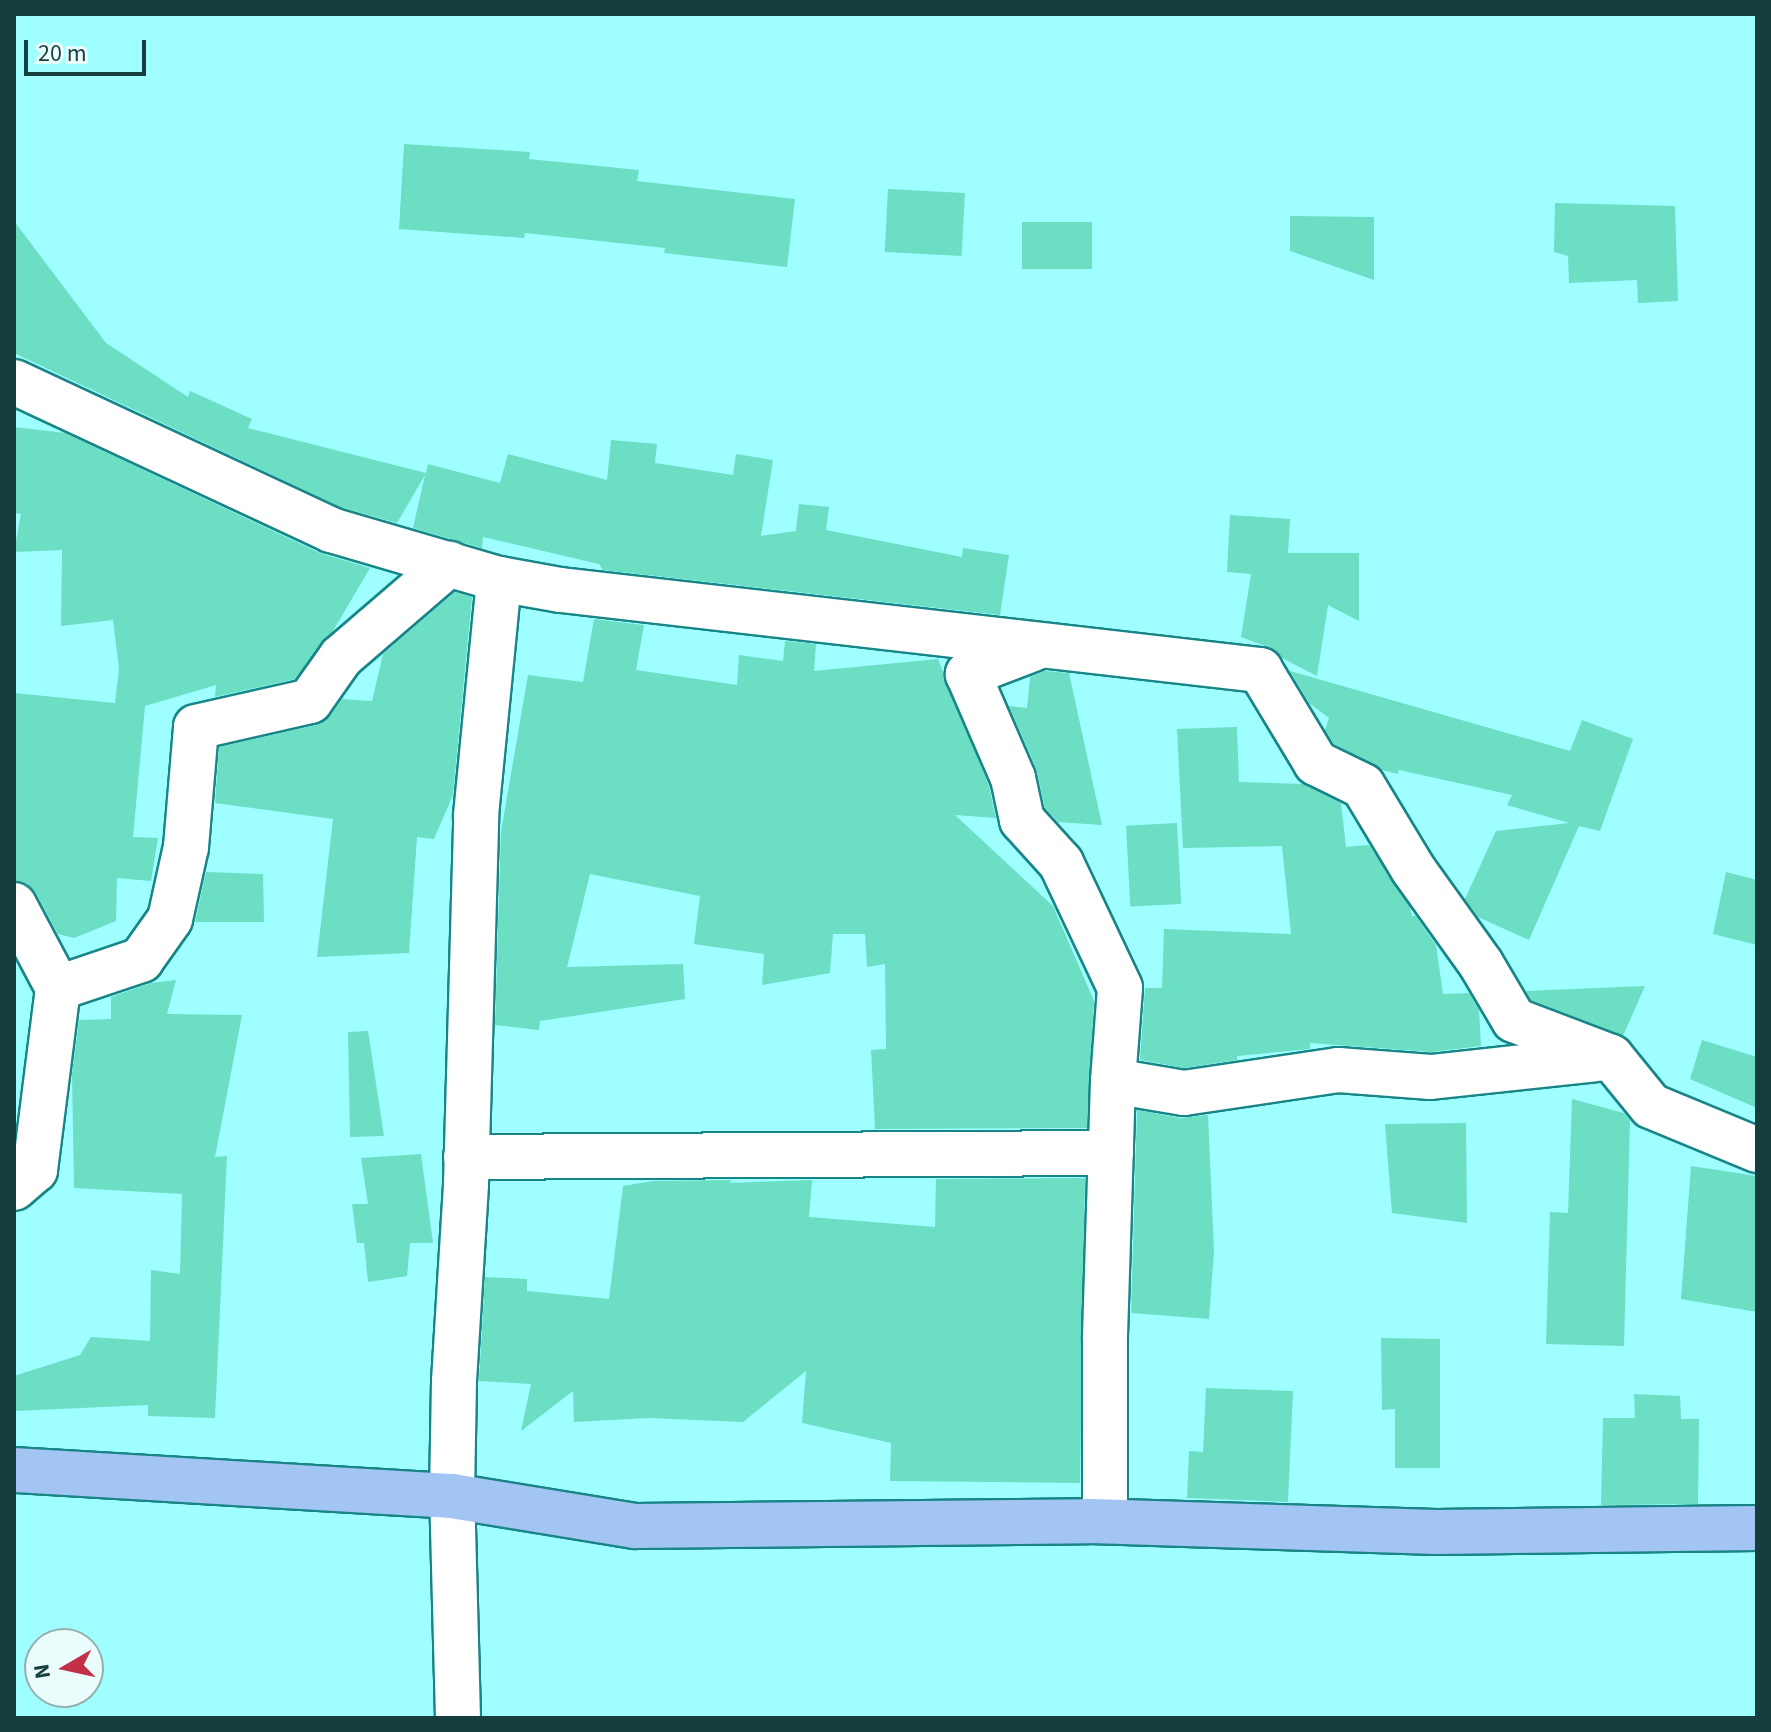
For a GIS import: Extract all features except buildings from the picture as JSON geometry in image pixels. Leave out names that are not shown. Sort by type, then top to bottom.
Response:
[{"type":"main road","points":[[14,1470],[452,1496],[635,1526],[1105,1521],[1436,1532],[1757,1528]]},
{"type":"street","points":[[14,382],[331,530],[499,579],[561,590],[1260,670],[1316,763],[1363,786],[1413,869],[1481,964],[1514,1020],[1611,1057],[1651,1106],[1757,1150]]},
{"type":"street","points":[[14,410],[120,433]]},
{"type":"street","points":[[58,988],[141,960],[170,919],[186,847],[196,727],[310,701],[341,657],[449,564]]},
{"type":"street","points":[[458,1718],[452,1496],[454,1381],[466,1157],[476,815],[499,579]]},
{"type":"street","points":[[1039,647],[968,674],[1013,778],[1022,820],[1061,863],[1120,988],[1113,1081],[1105,1340],[1105,1521]]},
{"type":"street","points":[[14,905],[58,988],[35,1170],[14,1188]]},
{"type":"street","points":[[1113,1081],[1184,1093],[1338,1070],[1431,1077],[1611,1057]]},
{"type":"street","points":[[466,1157],[1111,1153]]}]
